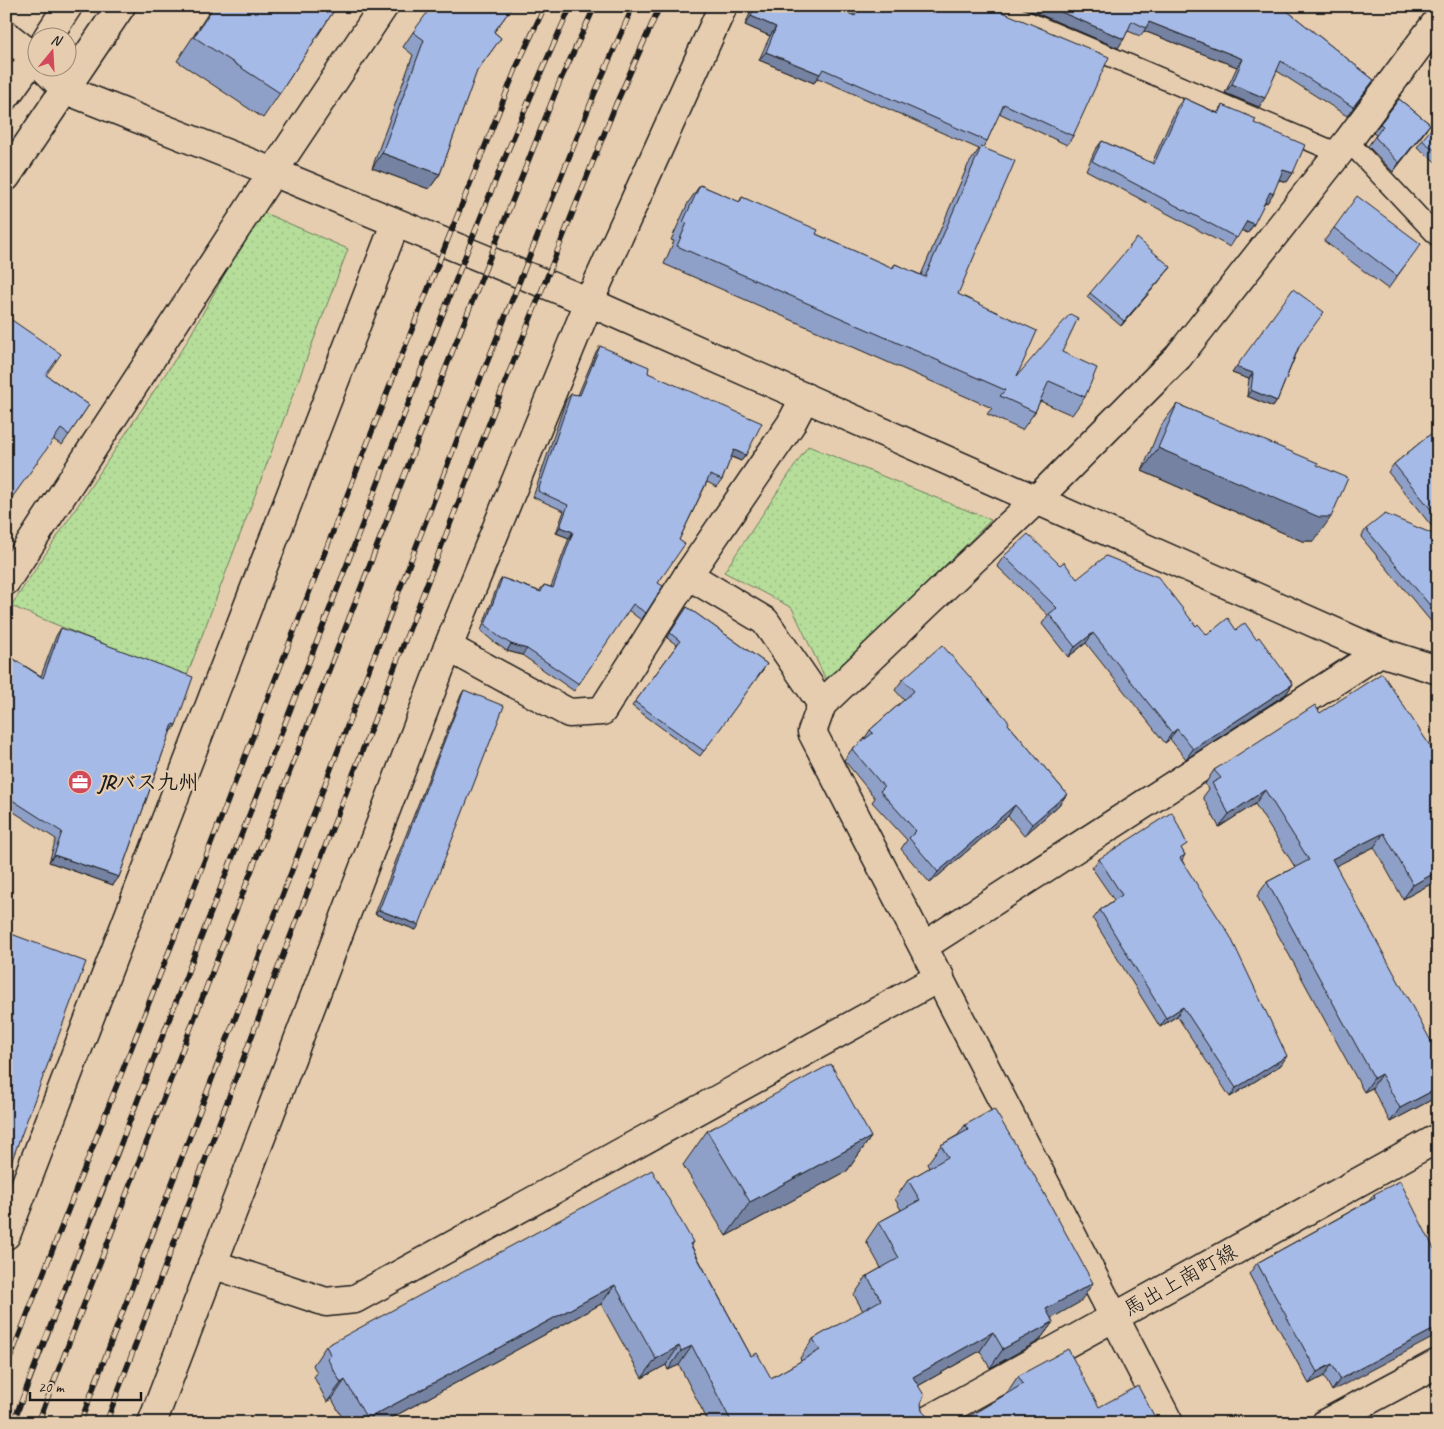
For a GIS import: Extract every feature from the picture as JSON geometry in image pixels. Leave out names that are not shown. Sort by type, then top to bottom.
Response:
[{"type":"street","points":[[55,28],[68,6]]},
{"type":"street","points":[[6,177],[121,6]]},
{"type":"street","points":[[6,581],[273,172],[384,6]]},
{"type":"street","points":[[149,1420],[212,1264],[448,646],[589,302],[723,6]]},
{"type":"street","points":[[1169,1423],[812,732],[822,704],[1037,499],[1178,358],[1438,20]]},
{"type":"street","points":[[6,35],[28,48]]},
{"type":"street","points":[[6,96],[28,69]]},
{"type":"street","points":[[57,78],[66,90],[273,172],[395,224],[589,302],[1380,652],[1438,670]]},
{"type":"street","points":[[6,1234],[395,224]]},
{"type":"street","points":[[448,646],[569,713],[602,711],[688,575],[791,424],[805,397]]},
{"type":"street","points":[[688,575],[764,621],[822,704]]},
{"type":"street","points":[[924,946],[1380,652]]},
{"type":"street","points":[[212,1264],[326,1302],[355,1299],[940,977]]},
{"type":"street","name":"馬出上南町線","points":[[923,1423],[1438,1138]]},
{"type":"street","points":[[1326,1423],[1438,1363]]},
{"type":"lane","points":[[991,6],[1342,147],[1438,237]]},
{"type":"green space","points":[[260,211],[348,249],[186,678],[11,606],[186,343]]},
{"type":"green space","points":[[808,446],[991,520],[827,682],[792,608],[724,572]]},
{"type":"building","points":[[214,6],[337,6],[280,93],[194,37]]},
{"type":"building","points":[[432,6],[513,6],[494,32],[501,38],[477,71],[440,174],[382,153],[424,40],[413,32]]},
{"type":"building","points":[[755,6],[831,6],[855,16],[859,6],[992,6],[1109,57],[1073,136],[1004,104],[987,141],[823,69],[820,74],[766,52],[776,27],[751,16]]},
{"type":"building","points":[[1047,6],[1260,6],[1269,10],[1271,6],[1281,6],[1374,80],[1353,107],[1281,61],[1265,98],[1232,84],[1243,59],[1149,22],[1146,28],[1132,21],[1124,39]]},
{"type":"building","points":[[1184,98],[1219,114],[1223,105],[1256,119],[1254,123],[1305,145],[1293,173],[1283,170],[1273,194],[1270,192],[1254,224],[1247,221],[1237,238],[1092,161],[1102,141],[1154,164]]},
{"type":"building","points":[[1399,99],[1430,124],[1399,163],[1375,137],[1383,126],[1380,124]]},
{"type":"building","points":[[1438,121],[1438,153],[1422,140]]},
{"type":"building","points":[[981,147],[1015,161],[958,294],[1037,331],[1017,376],[1070,314],[1078,318],[1062,352],[1097,368],[1085,397],[1049,381],[1035,412],[1000,396],[1005,390],[677,246],[687,223],[683,222],[700,185],[740,202],[742,197],[818,230],[816,234],[893,268],[895,264],[925,277]]},
{"type":"building","points":[[1357,196],[1421,244],[1397,276],[1334,228]]},
{"type":"building","points":[[1137,238],[1171,267],[1124,321],[1090,293]]},
{"type":"building","points":[[1293,289],[1324,312],[1299,346],[1277,401],[1251,390],[1253,373],[1236,367]]},
{"type":"building","points":[[6,316],[61,354],[46,375],[89,405],[69,435],[61,429],[6,506]]},
{"type":"building","points":[[600,346],[649,367],[648,373],[762,423],[746,455],[734,450],[722,480],[710,475],[679,540],[685,544],[658,583],[663,586],[646,613],[633,604],[579,684],[527,649],[511,644],[498,636],[485,625],[502,578],[541,592],[544,585],[553,588],[573,532],[560,527],[568,505],[538,491],[571,394],[580,395]]},
{"type":"building","points":[[1177,404],[1318,463],[1317,465],[1348,478],[1331,517],[1319,517],[1158,448]]},
{"type":"building","points":[[1438,428],[1438,518],[1394,464]]},
{"type":"building","points":[[1385,514],[1438,536],[1438,615],[1366,529]]},
{"type":"building","points":[[1028,534],[1060,565],[1064,562],[1077,579],[1106,556],[1158,577],[1196,626],[1198,624],[1207,635],[1228,618],[1236,630],[1245,623],[1256,639],[1259,637],[1293,684],[1193,749],[1177,729],[1172,733],[1093,633],[1075,647],[1049,614],[1057,608],[1004,556]]},
{"type":"building","points":[[687,607],[767,664],[704,751],[635,702],[680,641],[670,633]]},
{"type":"building","points":[[61,628],[193,677],[176,725],[173,724],[119,877],[54,855],[62,832],[6,796],[6,654],[43,678]]},
{"type":"building","points":[[942,645],[1009,722],[1008,724],[1067,794],[1032,824],[1015,805],[938,872],[909,838],[916,831],[880,791],[884,787],[852,749],[873,733],[870,730],[914,691],[903,679]]},
{"type":"building","points":[[1382,673],[1438,758],[1438,871],[1413,885],[1384,833],[1332,859],[1438,1054],[1438,1063],[1434,1065],[1438,1071],[1438,1088],[1400,1108],[1381,1074],[1374,1078],[1267,882],[1309,860],[1265,790],[1229,814],[1212,783],[1221,778],[1214,770],[1315,705],[1320,713]]},
{"type":"building","points":[[464,690],[504,706],[419,925],[379,910]]},
{"type":"building","points":[[1172,812],[1187,844],[1181,848],[1185,855],[1180,858],[1230,936],[1287,1056],[1236,1088],[1183,1007],[1166,1018],[1100,910],[1122,895],[1099,859]]},
{"type":"building","points":[[6,932],[86,962],[6,1176]]},
{"type":"building","points":[[831,1064],[871,1137],[750,1202],[707,1131]]},
{"type":"building","points":[[994,1109],[1033,1173],[1093,1283],[1046,1309],[1053,1322],[1003,1349],[993,1332],[913,1377],[924,1395],[921,1403],[922,1411],[929,1418],[937,1419],[939,1423],[732,1423],[692,1346],[681,1351],[679,1346],[656,1359],[615,1285],[367,1419],[345,1380],[341,1383],[327,1358],[331,1356],[326,1346],[652,1170],[693,1242],[690,1244],[751,1356],[757,1353],[771,1378],[820,1350],[813,1339],[881,1300],[867,1276],[899,1258],[879,1222],[920,1200],[908,1180],[948,1157],[941,1145],[968,1130],[965,1125]]},
{"type":"building","points":[[1400,1181],[1434,1249],[1438,1247],[1438,1327],[1340,1379],[1332,1364],[1317,1372],[1257,1263],[1375,1198],[1374,1194]]},
{"type":"building","points":[[1068,1349],[1099,1407],[1138,1386],[1158,1423],[958,1423],[1023,1384],[1018,1376]]},
{"type":"railway","points":[[6,1369],[405,347],[517,66],[545,6]]},
{"type":"railway","points":[[13,1423],[476,228],[538,79],[571,6]]},
{"type":"railway","points":[[38,1423],[445,370],[560,81],[595,6]]},
{"type":"railway","points":[[80,1423],[480,380],[594,95],[633,6]]},
{"type":"railway","points":[[106,1423],[256,1025],[502,390],[616,104],[660,6]]},
{"type":"place","name":"JRバス九州","points":[[80,782]]}]
